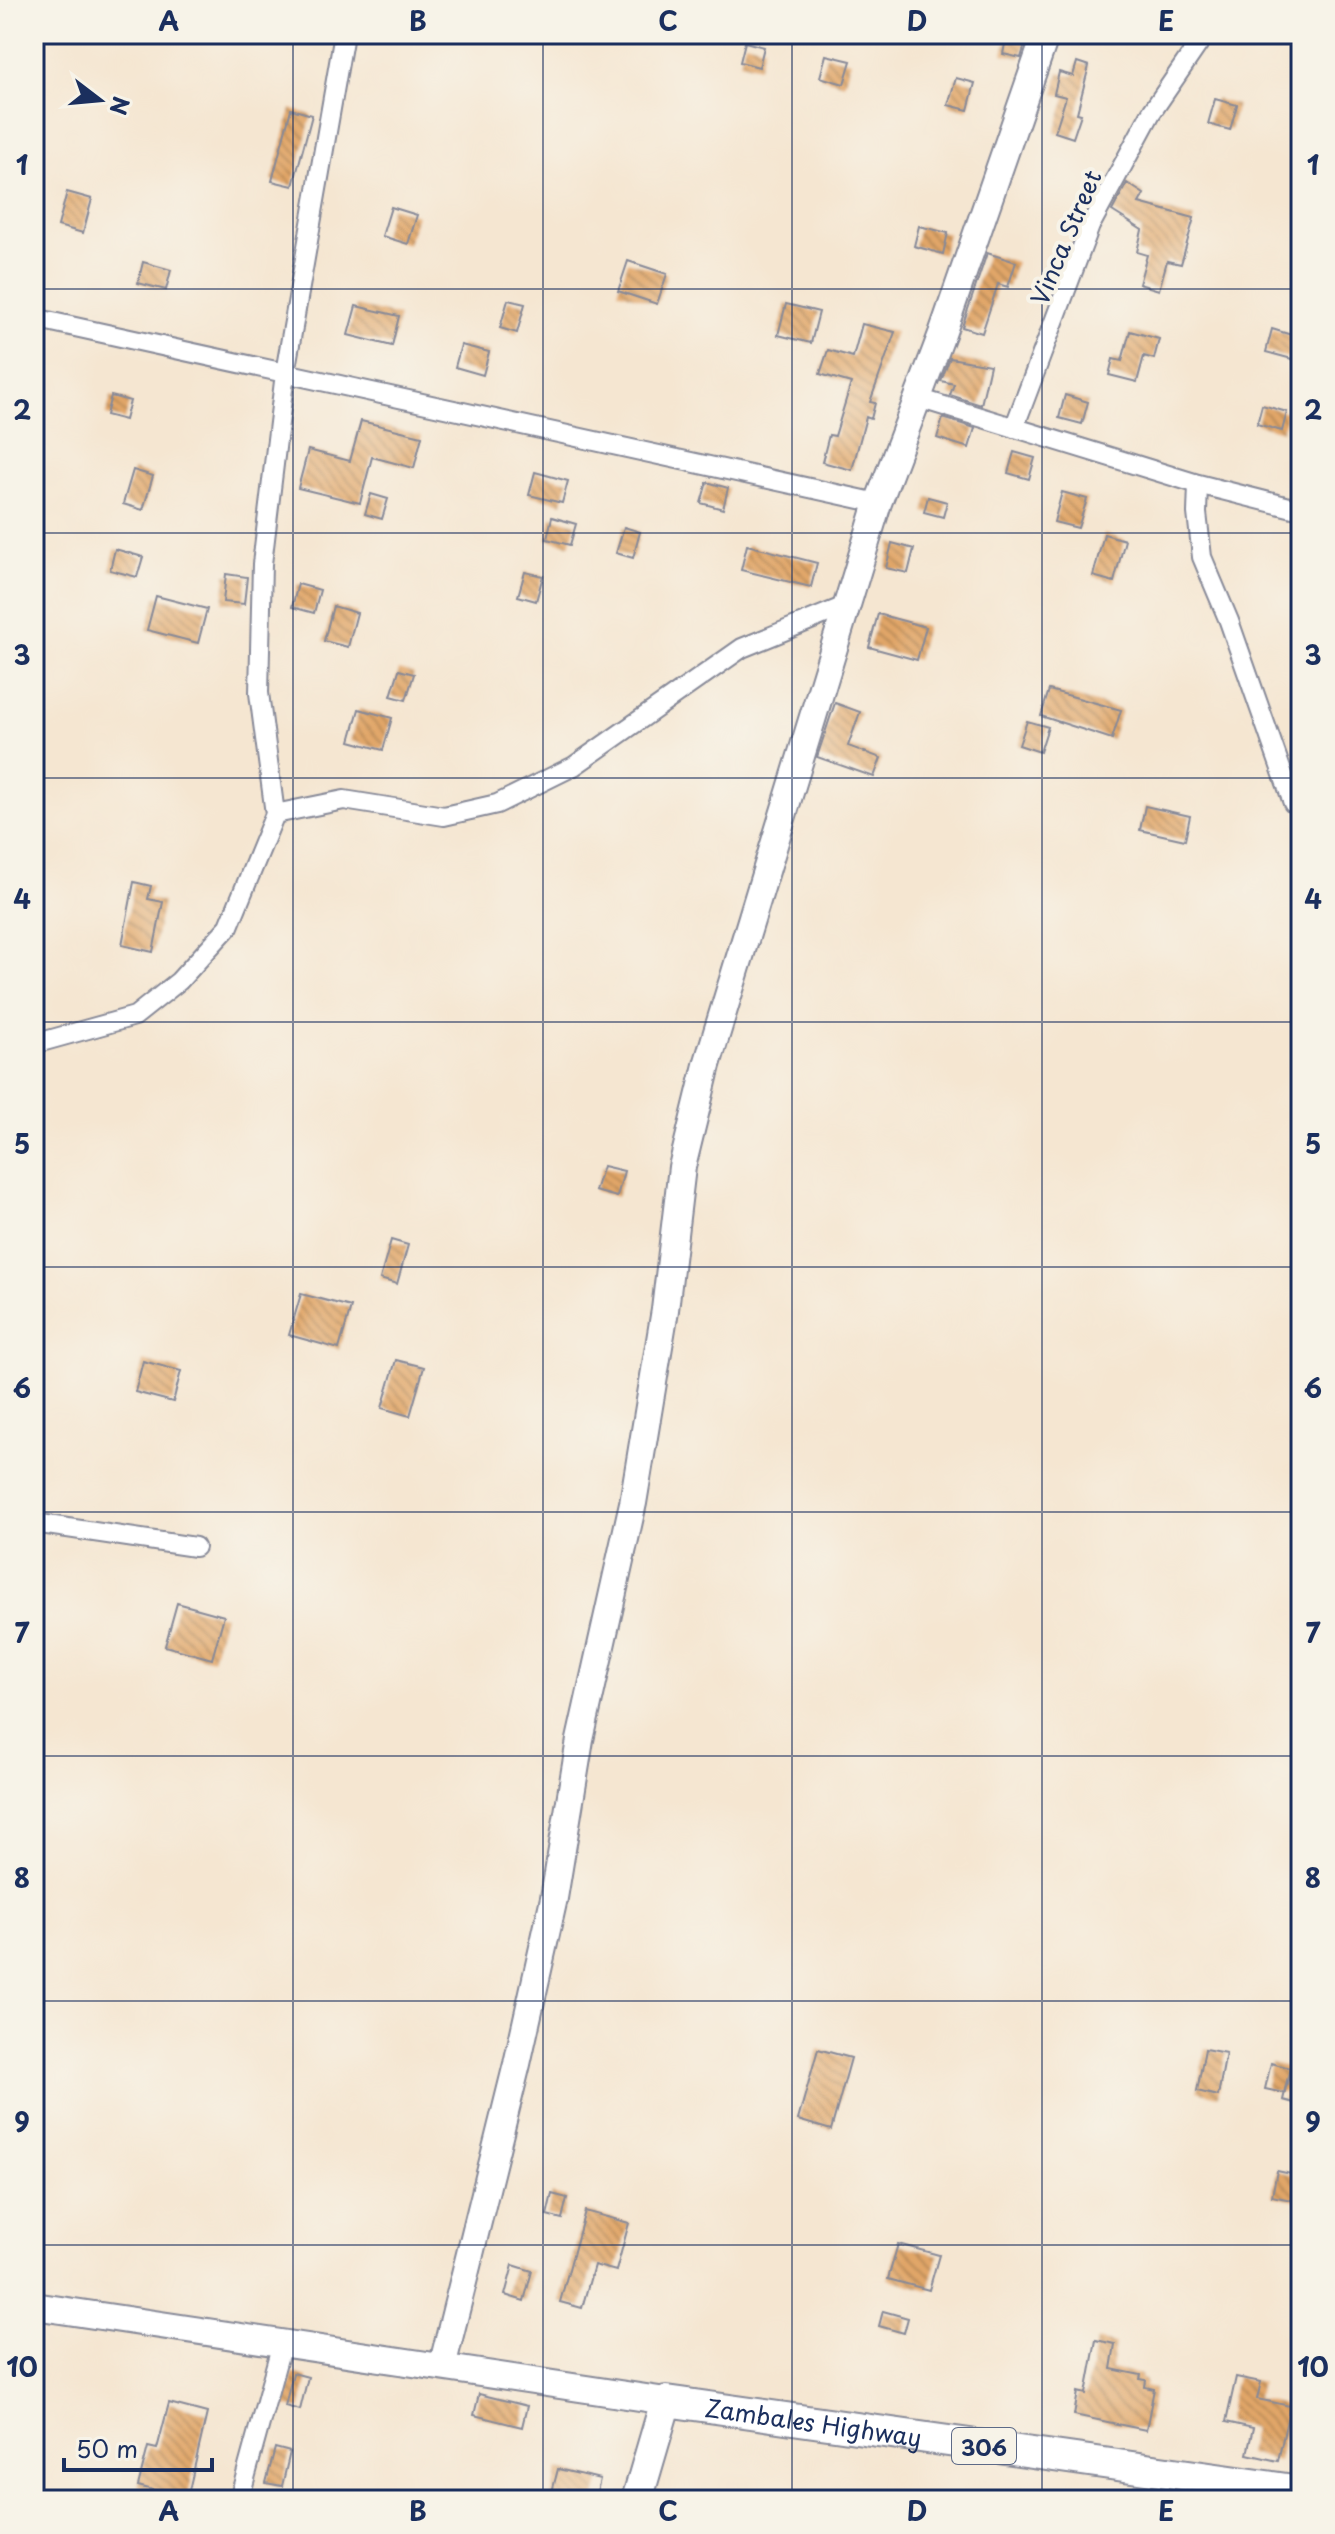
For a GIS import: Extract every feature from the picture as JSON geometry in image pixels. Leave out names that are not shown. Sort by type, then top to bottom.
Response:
[{"type":"main road","name":"Zambales Highway","points":[[666,2401],[1301,2491]]},
{"type":"main road","points":[[637,2500],[666,2401]]},
{"type":"street","points":[[34,1044],[135,1016],[179,981],[229,926],[275,814],[259,693],[262,564],[285,373],[344,34]]},
{"type":"street","points":[[442,2367],[517,2064],[554,1898],[580,1740],[633,1503],[665,1310],[682,1167],[707,1065],[878,503],[1046,34]]},
{"type":"street","name":"Vinca Street","points":[[1014,428],[1090,226],[1151,113],[1205,34]]},
{"type":"street","points":[[34,318],[878,503]]},
{"type":"street","points":[[918,398],[1198,484],[1301,510]]},
{"type":"street","points":[[1198,484],[1197,513],[1202,557],[1229,621],[1293,803]]},
{"type":"street","points":[[275,814],[344,800],[444,816],[497,804],[574,766],[742,648],[845,606]]},
{"type":"street","points":[[34,1523],[195,1547]]},
{"type":"street","points":[[34,2306],[666,2401]]},
{"type":"street","points":[[239,2500],[282,2343]]},
{"type":"building","points":[[1007,34],[1028,34],[1021,58],[1003,54]]},
{"type":"building","points":[[745,42],[764,47],[759,67],[740,62]]},
{"type":"building","points":[[826,55],[851,61],[844,84],[820,77]]},
{"type":"building","points":[[1077,62],[1089,66],[1077,113],[1081,114],[1073,138],[1055,132],[1066,97],[1054,94],[1059,72],[1073,76]]},
{"type":"building","points":[[956,78],[975,83],[968,110],[948,105]]},
{"type":"building","points":[[1215,99],[1237,105],[1230,130],[1208,124]]},
{"type":"building","points":[[291,109],[312,115],[293,186],[272,181]]},
{"type":"building","points":[[1127,183],[1144,194],[1139,203],[1194,218],[1181,264],[1167,261],[1159,290],[1139,284],[1147,255],[1137,252],[1142,230],[1112,211]]},
{"type":"building","points":[[67,192],[92,199],[83,233],[58,226]]},
{"type":"building","points":[[391,207],[417,215],[408,244],[382,236]]},
{"type":"building","points":[[919,226],[948,233],[943,254],[914,246]]},
{"type":"building","points":[[987,253],[1016,262],[1008,287],[998,284],[982,333],[962,327]]},
{"type":"building","points":[[628,261],[667,274],[657,304],[618,291]]},
{"type":"building","points":[[143,262],[171,270],[166,290],[138,283]]},
{"type":"building","points":[[508,300],[525,304],[517,333],[500,328]]},
{"type":"building","points":[[786,304],[819,312],[811,343],[778,335]]},
{"type":"building","points":[[356,306],[399,316],[392,346],[348,335]]},
{"type":"building","points":[[862,324],[895,332],[870,402],[875,403],[871,419],[866,417],[852,470],[822,462],[829,435],[835,436],[851,383],[820,374],[828,350],[853,357]]},
{"type":"building","points":[[1272,329],[1298,337],[1292,359],[1266,352]]},
{"type":"building","points":[[1130,331],[1159,339],[1154,359],[1144,356],[1137,382],[1109,375],[1113,359],[1122,361]]},
{"type":"building","points":[[461,345],[489,352],[483,375],[455,367]]},
{"type":"building","points":[[950,358],[990,365],[981,405],[950,395],[954,384],[941,381]]},
{"type":"building","points":[[1065,395],[1088,402],[1082,424],[1059,418]]},
{"type":"building","points":[[111,396],[130,401],[125,420],[106,415]]},
{"type":"building","points":[[1262,405],[1287,412],[1282,431],[1257,424]]},
{"type":"building","points":[[943,418],[975,428],[969,448],[937,438]]},
{"type":"building","points":[[361,421],[422,436],[414,468],[372,457],[360,503],[298,488],[308,450],[350,461]]},
{"type":"building","points":[[1014,452],[1035,458],[1029,479],[1008,473]]},
{"type":"building","points":[[133,470],[153,476],[143,510],[123,504]]},
{"type":"building","points":[[535,472],[568,481],[562,503],[529,495]]},
{"type":"building","points":[[707,482],[728,488],[723,509],[701,503]]},
{"type":"building","points":[[1062,492],[1087,499],[1078,528],[1054,522]]},
{"type":"building","points":[[371,494],[388,499],[382,519],[365,514]]},
{"type":"building","points":[[928,497],[947,502],[943,517],[924,512]]},
{"type":"building","points":[[552,517],[576,524],[570,545],[547,539]]},
{"type":"building","points":[[624,527],[640,532],[633,558],[616,553]]},
{"type":"building","points":[[1104,534],[1125,540],[1114,582],[1093,576]]},
{"type":"building","points":[[892,543],[914,549],[908,573],[886,568]]},
{"type":"building","points":[[747,545],[817,563],[811,587],[741,570]]},
{"type":"building","points":[[115,549],[143,557],[137,577],[110,570]]},
{"type":"building","points":[[525,572],[543,576],[536,601],[518,596]]},
{"type":"building","points":[[226,574],[247,577],[244,604],[223,602]]},
{"type":"building","points":[[298,584],[320,590],[314,613],[292,607]]},
{"type":"building","points":[[156,596],[207,609],[198,643],[147,630]]},
{"type":"building","points":[[333,606],[357,613],[348,647],[324,641]]},
{"type":"building","points":[[878,614],[926,627],[917,660],[869,647]]},
{"type":"building","points":[[399,670],[414,674],[406,700],[391,696]]},
{"type":"building","points":[[1049,690],[1121,710],[1112,739],[1041,716]]},
{"type":"building","points":[[835,703],[860,712],[848,746],[881,758],[874,777],[817,757]]},
{"type":"building","points":[[359,709],[392,718],[383,750],[350,741]]},
{"type":"building","points":[[1027,721],[1048,727],[1040,752],[1019,745]]},
{"type":"building","points":[[1145,806],[1190,816],[1185,840],[1140,830]]},
{"type":"building","points":[[134,882],[151,886],[148,899],[163,902],[153,952],[122,945]]},
{"type":"building","points":[[603,1166],[624,1171],[617,1197],[595,1191]]},
{"type":"building","points":[[391,1240],[408,1245],[397,1284],[380,1279]]},
{"type":"building","points":[[301,1294],[351,1307],[339,1349],[289,1335]]},
{"type":"building","points":[[396,1360],[424,1367],[410,1416],[382,1408]]},
{"type":"building","points":[[143,1361],[181,1371],[173,1402],[135,1392]]},
{"type":"building","points":[[177,1603],[224,1616],[212,1659],[165,1646]]},
{"type":"building","points":[[818,2049],[851,2058],[831,2130],[798,2120]]},
{"type":"building","points":[[1205,2049],[1226,2053],[1218,2096],[1197,2091]]},
{"type":"building","points":[[1271,2063],[1290,2068],[1284,2093],[1265,2089]]},
{"type":"building","points":[[1288,2079],[1301,2083],[1301,2105],[1283,2100]]},
{"type":"building","points":[[1277,2171],[1301,2176],[1301,2202],[1272,2196]]},
{"type":"building","points":[[552,2194],[567,2198],[562,2219],[547,2215]]},
{"type":"building","points":[[585,2211],[629,2223],[616,2271],[594,2265],[582,2308],[560,2302]]},
{"type":"building","points":[[898,2244],[939,2255],[929,2290],[888,2279]]},
{"type":"building","points":[[513,2265],[532,2271],[524,2301],[505,2295]]},
{"type":"building","points":[[883,2311],[908,2318],[904,2333],[879,2326]]},
{"type":"building","points":[[1096,2340],[1115,2344],[1111,2369],[1141,2375],[1140,2379],[1146,2380],[1145,2387],[1154,2389],[1146,2430],[1074,2415],[1078,2392],[1086,2394]]},
{"type":"building","points":[[293,2373],[308,2377],[300,2410],[285,2406]]},
{"type":"building","points":[[1236,2377],[1261,2382],[1257,2399],[1290,2406],[1278,2461],[1247,2454],[1253,2428],[1226,2422]]},
{"type":"building","points":[[479,2394],[527,2406],[522,2427],[474,2415]]},
{"type":"building","points":[[169,2403],[207,2413],[187,2499],[138,2486],[148,2447],[157,2449]]},
{"type":"building","points":[[275,2448],[290,2452],[282,2486],[266,2483]]},
{"type":"building","points":[[558,2469],[600,2479],[595,2500],[550,2500]]}]
